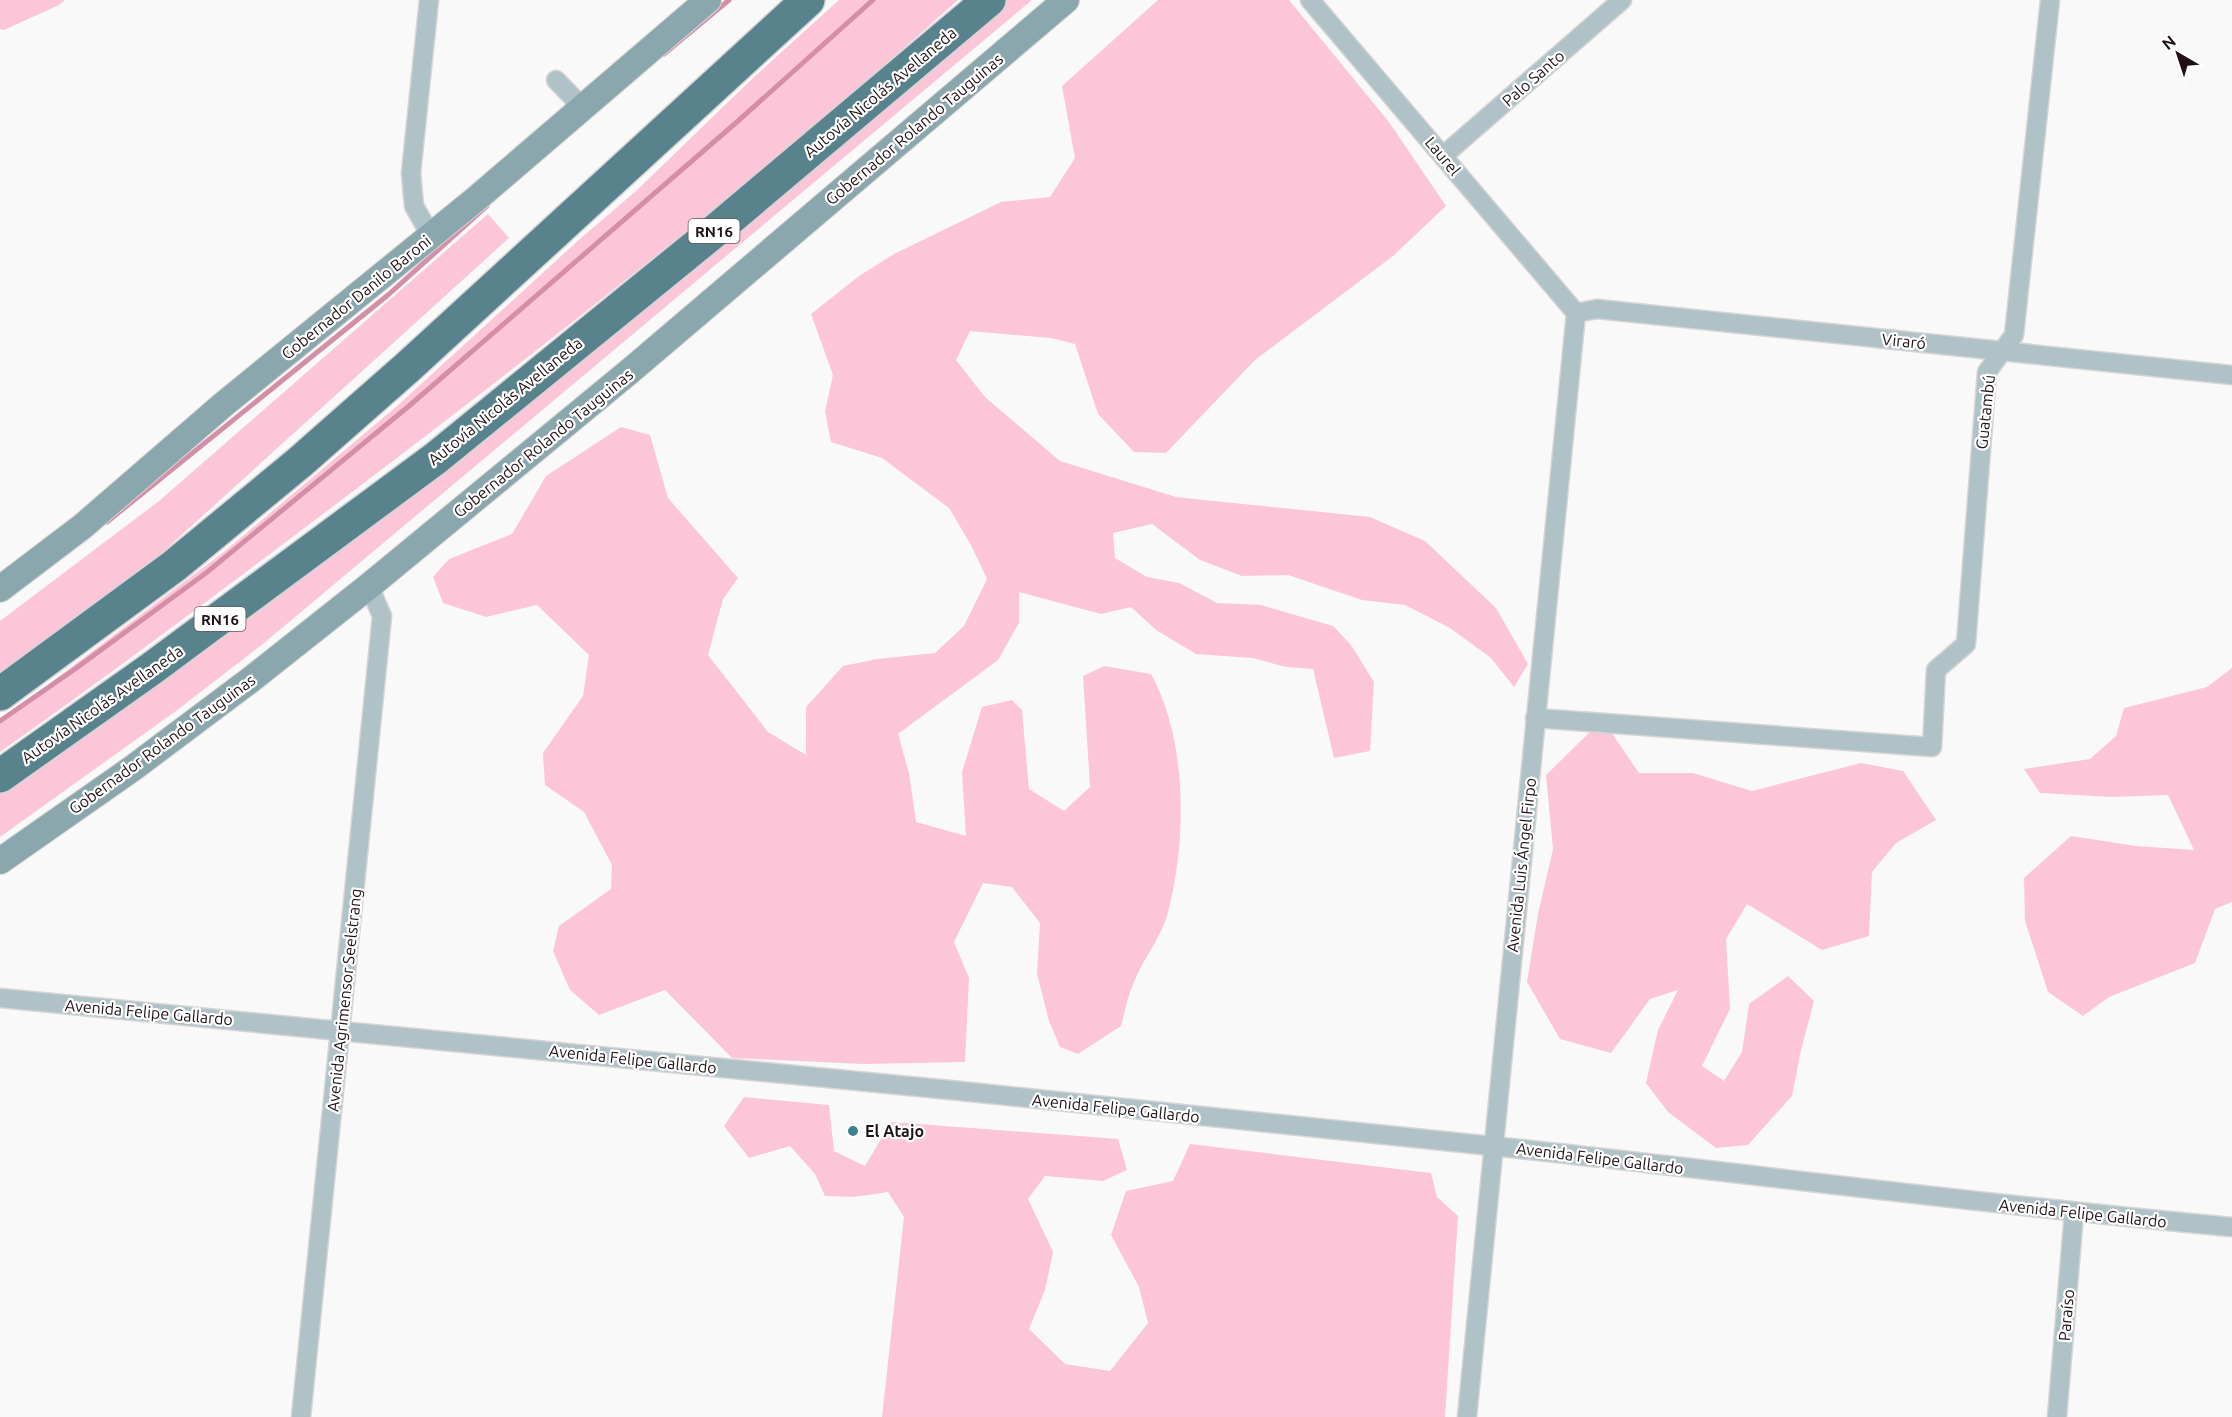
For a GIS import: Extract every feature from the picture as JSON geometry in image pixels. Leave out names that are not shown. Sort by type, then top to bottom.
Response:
[{"type":"highway","points":[[0,694],[124,604],[224,526],[409,366],[808,0]]},
{"type":"highway","name":"Autovía Nicolás Avellaneda","points":[[0,776],[196,636],[435,458],[722,225],[989,0]]},
{"type":"street","points":[[429,0],[411,173],[414,206],[431,236]]},
{"type":"street","name":"Gobernador Danilo Baroni","points":[[0,589],[83,526],[224,404],[431,236],[708,0]]},
{"type":"street","name":"Gobernador Rolando Tauguinas","points":[[0,861],[133,768],[249,681],[369,586],[630,371],[1066,0]]},
{"type":"street","name":"Laurel","points":[[1310,0],[1576,313]]},
{"type":"street","name":"Palo Santo","points":[[1443,156],[1622,0]]},
{"type":"street","name":"Guatambú","points":[[1535,718],[1932,747],[1936,670],[1966,644],[1987,372],[2014,335],[2050,0]]},
{"type":"street","points":[[556,80],[582,107]]},
{"type":"street","name":"Viraró","points":[[1576,313],[1597,309],[2232,375]]},
{"type":"street","name":"Avenida Luis Ángel Firpo","points":[[1467,1417],[1576,313]]},
{"type":"street","name":"Avenida Agrimensor Seelstrang","points":[[301,1417],[382,616],[369,586]]},
{"type":"street","name":"Avenida Felipe Gallardo","points":[[0,998],[1493,1146],[2074,1213],[2232,1227]]},
{"type":"street","name":"Paraíso","points":[[2057,1417],[2074,1213]]},
{"type":"shaded area","points":[[0,0],[65,0],[59,5],[4,30],[0,29]]},
{"type":"shaded area","points":[[839,0],[958,0],[813,127],[588,309],[271,553],[0,752],[0,721],[225,551],[397,406],[581,238],[636,191],[753,78]]},
{"type":"shaded area","points":[[1000,0],[1032,0],[264,643],[176,711],[0,837],[0,789]]},
{"type":"shaded area","points":[[1158,0],[1289,0],[1389,122],[1446,206],[1393,256],[1255,360],[1166,453],[1134,452],[1098,414],[1075,344],[1051,338],[970,331],[956,360],[985,397],[1060,461],[1176,497],[1370,517],[1425,541],[1496,608],[1528,664],[1514,687],[1491,658],[1450,628],[1405,605],[1362,600],[1288,575],[1242,576],[1200,560],[1152,524],[1113,533],[1115,558],[1147,577],[1179,583],[1217,603],[1261,605],[1333,626],[1351,645],[1374,682],[1370,751],[1334,758],[1313,669],[1286,667],[1253,658],[1196,654],[1156,630],[1131,607],[1101,614],[1019,592],[1019,623],[998,660],[898,734],[909,773],[916,822],[966,836],[962,772],[982,707],[1012,700],[1022,710],[1029,789],[1064,811],[1090,787],[1083,676],[1104,666],[1151,674],[1172,730],[1178,761],[1180,825],[1178,856],[1167,916],[1132,987],[1121,1026],[1078,1054],[1060,1047],[1049,1021],[1037,974],[1040,923],[1012,887],[983,883],[954,942],[969,978],[965,1062],[863,1064],[732,1058],[665,990],[599,1015],[570,990],[553,951],[559,926],[611,889],[612,865],[584,812],[545,785],[543,753],[583,696],[589,655],[537,605],[486,617],[443,603],[433,577],[449,559],[512,534],[546,476],[621,427],[650,435],[668,498],[738,578],[723,599],[708,655],[768,732],[806,755],[806,707],[843,666],[877,659],[935,653],[964,626],[987,579],[971,545],[949,508],[882,458],[831,442],[825,411],[833,375],[811,314],[859,276],[894,254],[1001,202],[1050,197],[1075,158],[1062,86]]},
{"type":"shaded area","points":[[488,214],[509,238],[122,589],[0,678],[0,621],[159,501]]},
{"type":"shaded area","points":[[2232,668],[2232,902],[2215,909],[2195,963],[2109,997],[2083,1016],[2048,992],[2025,921],[2024,878],[2071,836],[2136,846],[2194,850],[2168,795],[2111,797],[2040,793],[2024,769],[2090,759],[2116,736],[2124,708],[2207,687]]},
{"type":"shaded area","points":[[1592,730],[1611,732],[1639,773],[1693,773],[1752,791],[1861,763],[1903,771],[1936,820],[1896,843],[1872,872],[1869,936],[1822,950],[1747,904],[1726,939],[1730,1009],[1702,1066],[1724,1081],[1742,1052],[1749,1004],[1788,976],[1814,1001],[1792,1096],[1748,1145],[1716,1148],[1668,1112],[1646,1083],[1658,1030],[1678,990],[1650,999],[1611,1053],[1560,1039],[1527,982],[1538,914],[1553,849],[1546,775]]},
{"type":"shaded area","points":[[744,1097],[829,1105],[834,1151],[865,1166],[891,1122],[1118,1139],[1127,1170],[1103,1181],[1045,1176],[1028,1199],[1053,1252],[1045,1290],[1029,1329],[1065,1364],[1110,1371],[1148,1323],[1139,1287],[1111,1235],[1126,1191],[1173,1181],[1190,1144],[1431,1173],[1437,1197],[1458,1216],[1445,1417],[882,1417],[904,1217],[888,1192],[854,1197],[825,1196],[815,1174],[790,1146],[749,1158],[724,1126]]},
{"type":"waterway","points":[[664,54],[729,0]]},
{"type":"waterway","points":[[0,721],[206,573],[409,406],[738,121],[873,0]]},
{"type":"waterway","points":[[107,522],[388,295],[487,206]]},
{"type":"place","name":"El Atajo","points":[[853,1131]]}]
